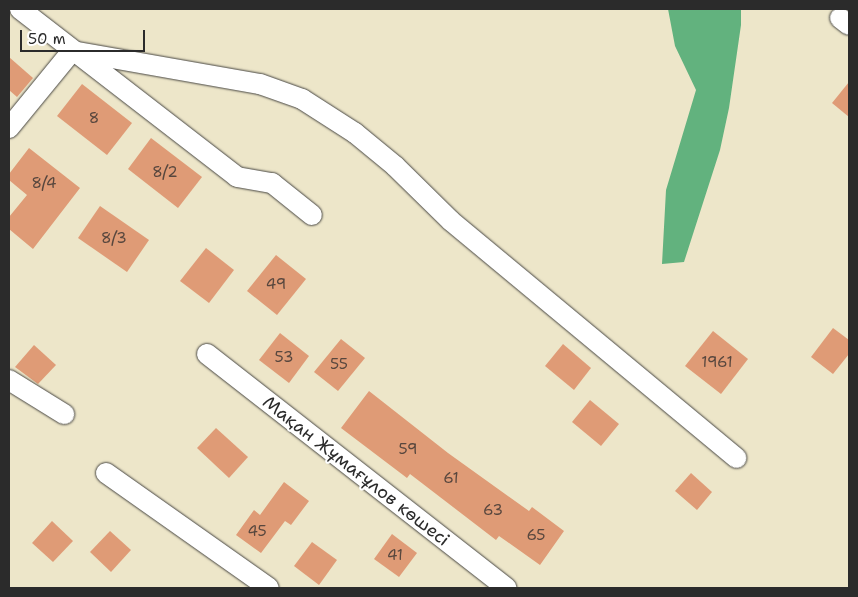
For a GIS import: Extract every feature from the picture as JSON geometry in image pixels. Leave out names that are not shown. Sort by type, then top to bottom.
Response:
[{"type":"street","points":[[20,9],[237,177],[272,183],[312,215]]},
{"type":"street","points":[[9,128],[72,51]]},
{"type":"street","points":[[72,51],[260,84],[302,99],[355,133],[395,166],[451,221],[736,458]]},
{"type":"street","name":"Мақан Жұмағұлов көшесі","points":[[207,354],[506,588]]},
{"type":"street","points":[[9,380],[64,414]]},
{"type":"street","points":[[106,473],[269,588]]},
{"type":"green space","points":[[668,9],[741,9],[741,25],[729,108],[720,150],[684,262],[662,264],[666,190],[696,90],[675,46]]},
{"type":"building","points":[[9,57],[33,78],[17,97],[9,90]]},
{"type":"building","points":[[849,82],[849,117],[832,103]]},
{"type":"building","points":[[82,84],[132,123],[107,155],[57,116]]},
{"type":"building","points":[[151,138],[202,177],[178,208],[128,169]]},
{"type":"building","points":[[29,148],[80,188],[33,249],[9,229],[9,217],[27,195],[9,180],[9,174]]},
{"type":"building","points":[[100,206],[149,240],[127,272],[78,238]]},
{"type":"building","points":[[206,248],[234,270],[209,303],[180,281]]},
{"type":"building","points":[[276,255],[306,279],[277,315],[247,291]]},
{"type":"building","points":[[833,328],[849,340],[849,354],[833,374],[811,357]]},
{"type":"building","points":[[713,331],[748,359],[721,394],[685,366]]},
{"type":"building","points":[[280,333],[309,356],[289,383],[259,360]]},
{"type":"building","points":[[341,339],[365,358],[338,391],[314,372]]},
{"type":"building","points":[[563,344],[591,368],[574,390],[545,366]]},
{"type":"building","points":[[34,345],[56,365],[38,384],[15,367]]},
{"type":"building","points":[[369,391],[448,453],[529,511],[532,507],[564,531],[540,565],[499,536],[496,540],[410,474],[407,478],[341,428]]},
{"type":"building","points":[[590,400],[619,424],[601,446],[572,422]]},
{"type":"building","points":[[216,428],[248,457],[229,478],[197,448]]},
{"type":"building","points":[[691,473],[712,492],[697,510],[675,491]]},
{"type":"building","points":[[284,482],[309,501],[291,525],[285,521],[261,553],[236,535],[254,510],[260,515]]},
{"type":"building","points":[[52,521],[73,541],[53,562],[32,543]]},
{"type":"building","points":[[110,531],[131,550],[111,572],[90,552]]},
{"type":"building","points":[[392,534],[417,553],[399,577],[374,559]]},
{"type":"building","points":[[312,542],[337,560],[319,585],[294,566]]}]
